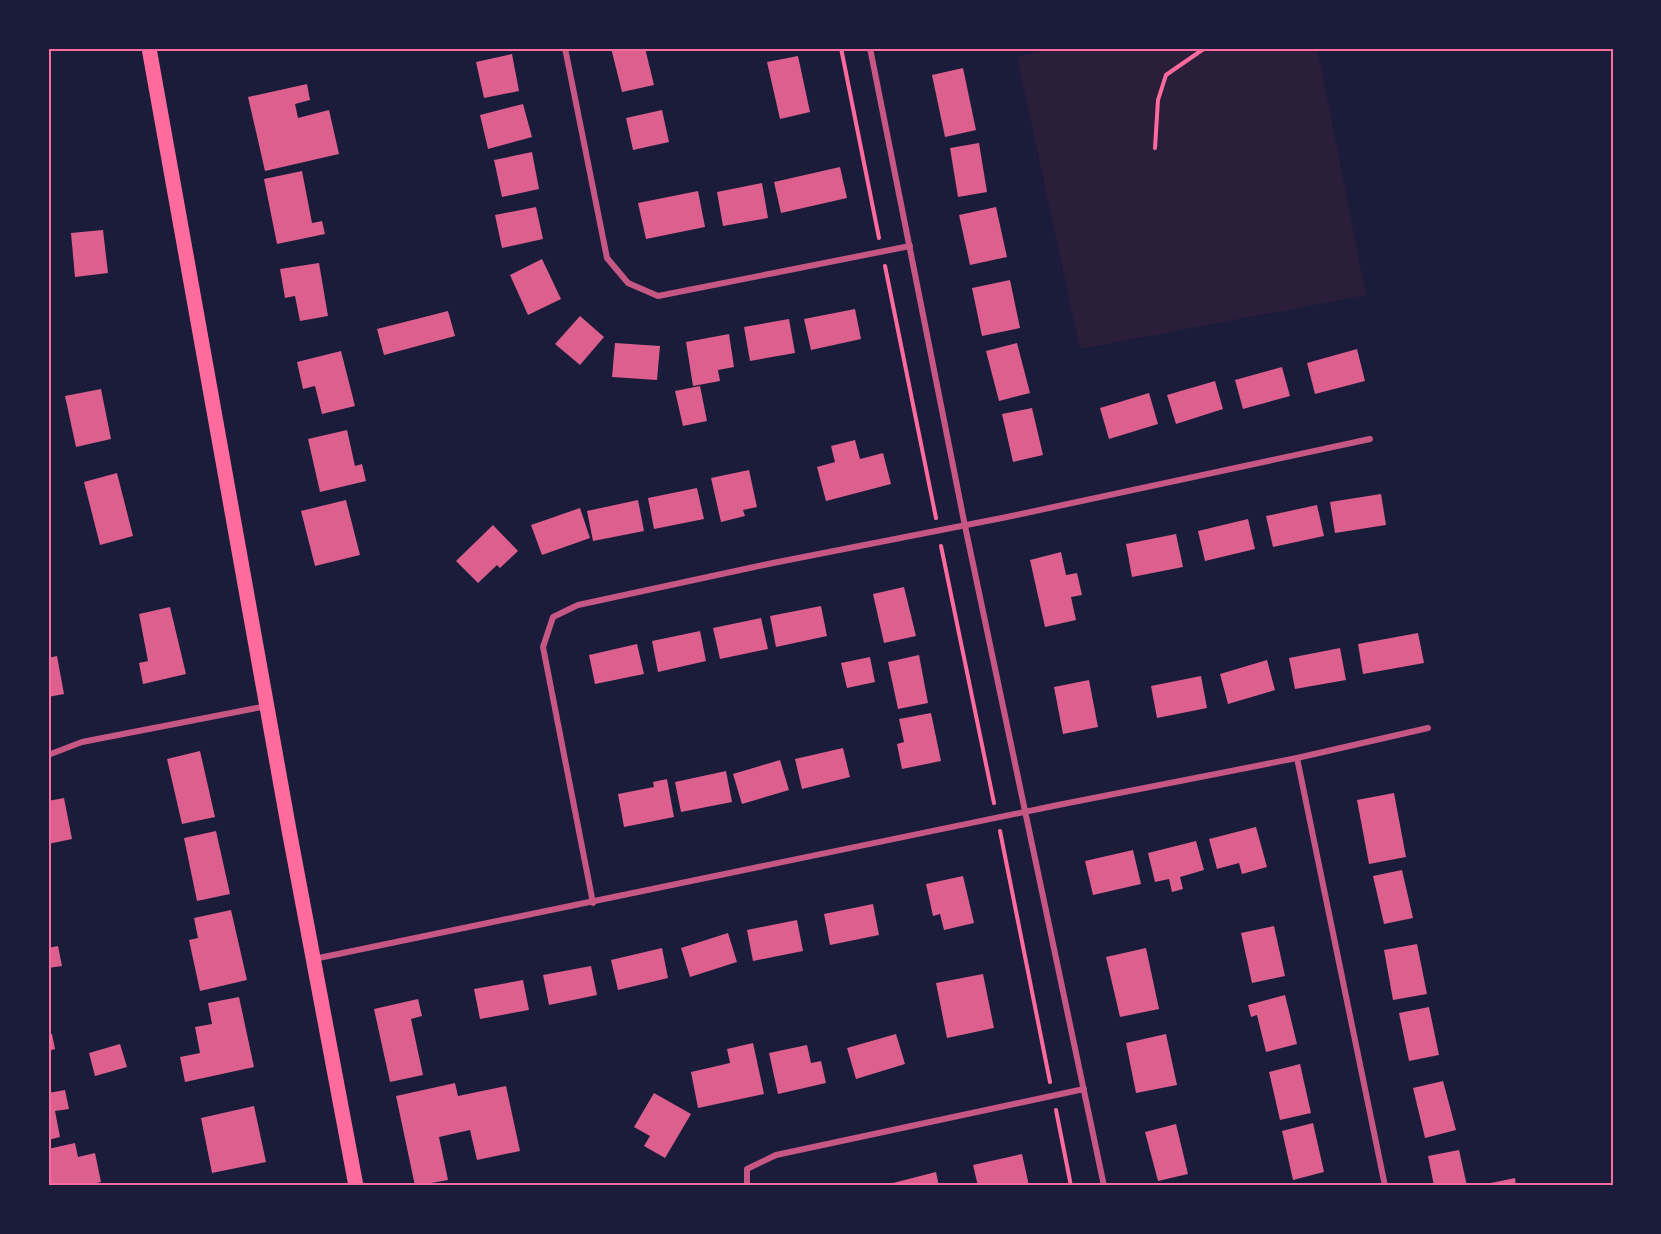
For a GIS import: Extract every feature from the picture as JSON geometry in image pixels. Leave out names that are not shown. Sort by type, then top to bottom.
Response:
[{"type":"main road","points":[[149,48],[313,960],[356,1186]]},
{"type":"street","points":[[565,48],[607,258],[628,283],[658,296],[910,246]]},
{"type":"street","points":[[870,48],[965,526],[1104,1186]]},
{"type":"street","points":[[593,903],[543,646],[553,617],[589,602],[965,526],[1370,440]]},
{"type":"street","points":[[48,754],[82,742],[267,706]]},
{"type":"street","points":[[313,960],[1297,758],[1428,728]]},
{"type":"street","points":[[1297,758],[1384,1186]]},
{"type":"street","points":[[747,1186],[747,1169],[776,1155],[1084,1089]]},
{"type":"path","points":[[841,48],[877,229]]},
{"type":"path","points":[[1155,148],[1158,100],[1166,75],[1205,48]]},
{"type":"path","points":[[886,273],[934,509]]},
{"type":"path","points":[[942,551],[993,798]]},
{"type":"path","points":[[1002,845],[1048,1071]]},
{"type":"path","points":[[1057,1119],[1071,1186]]},
{"type":"shaded area","points":[[1056,48],[1317,48],[1366,295],[1080,349],[1017,57]]},
{"type":"building","points":[[611,48],[645,48],[654,85],[622,92]]},
{"type":"building","points":[[512,54],[519,91],[484,98],[476,62]]},
{"type":"building","points":[[798,56],[810,112],[780,119],[767,62]]},
{"type":"building","points":[[963,68],[976,130],[945,137],[932,75]]},
{"type":"building","points":[[307,84],[310,100],[295,104],[298,118],[329,110],[339,154],[265,171],[248,97]]},
{"type":"building","points":[[523,104],[532,137],[488,149],[480,115]]},
{"type":"building","points":[[662,110],[669,142],[633,150],[626,118]]},
{"type":"building","points":[[979,143],[987,192],[958,197],[950,148]]},
{"type":"building","points":[[532,152],[539,189],[502,197],[494,160]]},
{"type":"building","points":[[840,167],[847,198],[781,213],[774,182]]},
{"type":"building","points":[[302,171],[312,223],[322,221],[325,234],[277,244],[264,179]]},
{"type":"building","points":[[762,183],[768,218],[723,226],[717,192]]},
{"type":"building","points":[[698,191],[705,227],[646,239],[638,203]]},
{"type":"building","points":[[536,207],[543,239],[502,248],[495,215]]},
{"type":"building","points":[[996,207],[1007,257],[970,265],[959,215]]},
{"type":"building","points":[[103,230],[108,273],[75,277],[71,233]]},
{"type":"building","points":[[542,259],[561,299],[528,315],[510,275]]},
{"type":"building","points":[[319,263],[328,316],[300,321],[295,296],[285,298],[280,269]]},
{"type":"building","points":[[1010,280],[1020,328],[982,336],[972,288]]},
{"type":"building","points":[[855,309],[861,339],[811,350],[804,319]]},
{"type":"building","points":[[448,311],[455,336],[384,355],[377,329]]},
{"type":"building","points":[[580,316],[604,337],[580,365],[555,344]]},
{"type":"building","points":[[789,319],[795,353],[750,361],[744,327]]},
{"type":"building","points":[[729,334],[734,367],[718,370],[720,381],[693,386],[686,342]]},
{"type":"building","points":[[615,343],[660,346],[657,380],[612,377]]},
{"type":"building","points":[[1017,343],[1030,393],[999,401],[986,351]]},
{"type":"building","points":[[1357,349],[1365,381],[1315,394],[1307,363]]},
{"type":"building","points":[[341,351],[355,406],[322,414],[315,386],[303,389],[297,362]]},
{"type":"building","points":[[1282,367],[1290,396],[1243,409],[1235,380]]},
{"type":"building","points":[[1215,381],[1223,409],[1176,424],[1167,395]]},
{"type":"building","points":[[700,386],[707,421],[683,426],[675,391]]},
{"type":"building","points":[[101,389],[111,439],[76,447],[65,396]]},
{"type":"building","points":[[1149,393],[1158,424],[1109,439],[1100,408]]},
{"type":"building","points":[[1032,408],[1043,455],[1013,462],[1002,414]]},
{"type":"building","points":[[347,430],[355,466],[362,464],[366,481],[320,492],[308,439]]},
{"type":"building","points":[[855,440],[860,459],[883,453],[891,484],[826,501],[817,467],[835,462],[831,446]]},
{"type":"building","points":[[749,470],[757,507],[743,510],[745,516],[721,522],[711,478]]},
{"type":"building","points":[[117,473],[133,536],[100,545],[84,482]]},
{"type":"building","points":[[697,488],[704,519],[654,529],[648,498]]},
{"type":"building","points":[[1381,494],[1386,525],[1335,533],[1330,502]]},
{"type":"building","points":[[346,500],[360,555],[315,566],[301,511]]},
{"type":"building","points":[[638,500],[644,531],[593,541],[587,511]]},
{"type":"building","points":[[1317,505],[1324,536],[1273,547],[1266,516]]},
{"type":"building","points":[[580,508],[590,538],[542,555],[531,525]]},
{"type":"building","points":[[1248,519],[1255,549],[1205,561],[1198,531]]},
{"type":"building","points":[[493,525],[518,551],[500,568],[497,565],[478,583],[456,561]]},
{"type":"building","points":[[1176,534],[1183,567],[1132,577],[1126,544]]},
{"type":"building","points":[[1061,552],[1066,575],[1077,573],[1082,595],[1071,597],[1076,620],[1045,627],[1030,560]]},
{"type":"building","points":[[904,587],[916,636],[884,643],[873,594]]},
{"type":"building","points":[[821,606],[827,636],[776,647],[770,616]]},
{"type":"building","points":[[170,607],[186,674],[143,684],[139,663],[148,661],[139,614]]},
{"type":"building","points":[[761,618],[768,649],[720,659],[713,628]]},
{"type":"building","points":[[700,631],[706,661],[658,672],[652,641]]},
{"type":"building","points":[[1418,633],[1424,663],[1363,674],[1358,644]]},
{"type":"building","points":[[637,644],[644,674],[595,684],[589,655]]},
{"type":"building","points":[[1340,648],[1346,680],[1295,689],[1289,658]]},
{"type":"building","points":[[919,655],[928,703],[898,709],[888,662]]},
{"type":"building","points":[[57,656],[64,694],[48,697],[48,658]]},
{"type":"building","points":[[870,657],[875,682],[847,688],[841,663]]},
{"type":"building","points":[[1267,660],[1275,690],[1228,704],[1220,674]]},
{"type":"building","points":[[1201,676],[1207,708],[1157,718],[1151,686]]},
{"type":"building","points":[[1089,680],[1098,727],[1063,734],[1054,687]]},
{"type":"building","points":[[931,713],[941,761],[902,769],[897,744],[904,742],[899,719]]},
{"type":"building","points":[[843,748],[850,777],[802,789],[795,759]]},
{"type":"building","points":[[200,751],[215,817],[182,824],[167,759]]},
{"type":"building","points":[[780,760],[789,790],[742,804],[733,774]]},
{"type":"building","points":[[726,771],[732,802],[681,812],[675,782]]},
{"type":"building","points":[[667,779],[674,817],[624,827],[618,794],[654,787],[653,782]]},
{"type":"building","points":[[1394,793],[1406,857],[1369,864],[1357,800]]},
{"type":"building","points":[[64,798],[72,839],[48,844],[48,801]]},
{"type":"building","points":[[1256,827],[1267,867],[1242,874],[1239,863],[1217,869],[1209,839]]},
{"type":"building","points":[[216,831],[230,894],[197,901],[184,838]]},
{"type":"building","points":[[1196,841],[1204,870],[1180,877],[1183,889],[1172,892],[1169,879],[1155,882],[1148,853]]},
{"type":"building","points":[[1133,850],[1141,884],[1093,895],[1085,861]]},
{"type":"building","points":[[1402,870],[1413,918],[1384,924],[1373,876]]},
{"type":"building","points":[[963,876],[974,923],[944,930],[940,914],[933,916],[926,884]]},
{"type":"building","points":[[873,904],[879,935],[830,945],[824,914]]},
{"type":"building","points":[[231,910],[247,980],[200,991],[189,940],[198,938],[194,918]]},
{"type":"building","points":[[797,920],[803,951],[753,961],[747,930]]},
{"type":"building","points":[[1274,926],[1285,976],[1252,983],[1241,933]]},
{"type":"building","points":[[728,933],[737,962],[690,977],[681,948]]},
{"type":"building","points":[[1417,944],[1427,994],[1393,1000],[1384,950]]},
{"type":"building","points":[[58,946],[62,966],[48,968],[48,948]]},
{"type":"building","points":[[662,948],[668,978],[618,990],[611,960]]},
{"type":"building","points":[[1146,948],[1159,1009],[1120,1017],[1106,957]]},
{"type":"building","points":[[591,966],[597,995],[549,1005],[543,975]]},
{"type":"building","points":[[983,974],[994,1028],[947,1038],[936,983]]},
{"type":"building","points":[[523,980],[529,1010],[480,1019],[474,989]]},
{"type":"building","points":[[1285,995],[1297,1044],[1266,1052],[1257,1015],[1251,1017],[1248,1005]]},
{"type":"building","points":[[239,997],[254,1067],[185,1082],[180,1057],[200,1053],[195,1027],[212,1024],[208,1003]]},
{"type":"building","points":[[418,999],[422,1016],[411,1019],[423,1075],[390,1082],[374,1009]]},
{"type":"building","points":[[1429,1007],[1439,1055],[1409,1061],[1399,1013]]},
{"type":"building","points":[[48,1034],[52,1034],[55,1049],[48,1051]]},
{"type":"building","points":[[896,1034],[905,1064],[856,1079],[847,1048]]},
{"type":"building","points":[[1166,1034],[1177,1085],[1136,1093],[1126,1043]]},
{"type":"building","points":[[753,1043],[764,1094],[698,1108],[691,1072],[730,1063],[727,1049]]},
{"type":"building","points":[[120,1044],[127,1067],[95,1076],[89,1053]]},
{"type":"building","points":[[807,1045],[811,1063],[821,1061],[826,1083],[778,1094],[769,1053]]},
{"type":"building","points":[[1300,1064],[1311,1113],[1280,1120],[1269,1072]]},
{"type":"building","points":[[1443,1081],[1456,1130],[1425,1138],[1413,1088]]},
{"type":"building","points":[[455,1083],[458,1096],[506,1086],[520,1151],[477,1160],[470,1130],[439,1137],[448,1180],[415,1186],[396,1096]]},
{"type":"building","points":[[65,1090],[69,1109],[55,1111],[60,1137],[48,1140],[48,1093]]},
{"type":"building","points":[[654,1093],[691,1114],[665,1158],[644,1146],[650,1136],[634,1127]]},
{"type":"building","points":[[254,1106],[266,1162],[212,1173],[201,1118]]},
{"type":"building","points":[[1313,1123],[1324,1172],[1293,1180],[1282,1131]]},
{"type":"building","points":[[1176,1124],[1188,1174],[1158,1181],[1145,1132]]},
{"type":"building","points":[[75,1143],[78,1157],[95,1153],[101,1182],[82,1186],[48,1186],[48,1149]]},
{"type":"building","points":[[1459,1150],[1467,1186],[1434,1186],[1428,1156]]},
{"type":"building","points":[[1022,1154],[1029,1186],[978,1186],[973,1165]]},
{"type":"building","points":[[936,1172],[939,1186],[885,1186],[885,1185]]},
{"type":"building","points":[[1515,1178],[1516,1186],[1481,1186],[1481,1185]]}]
